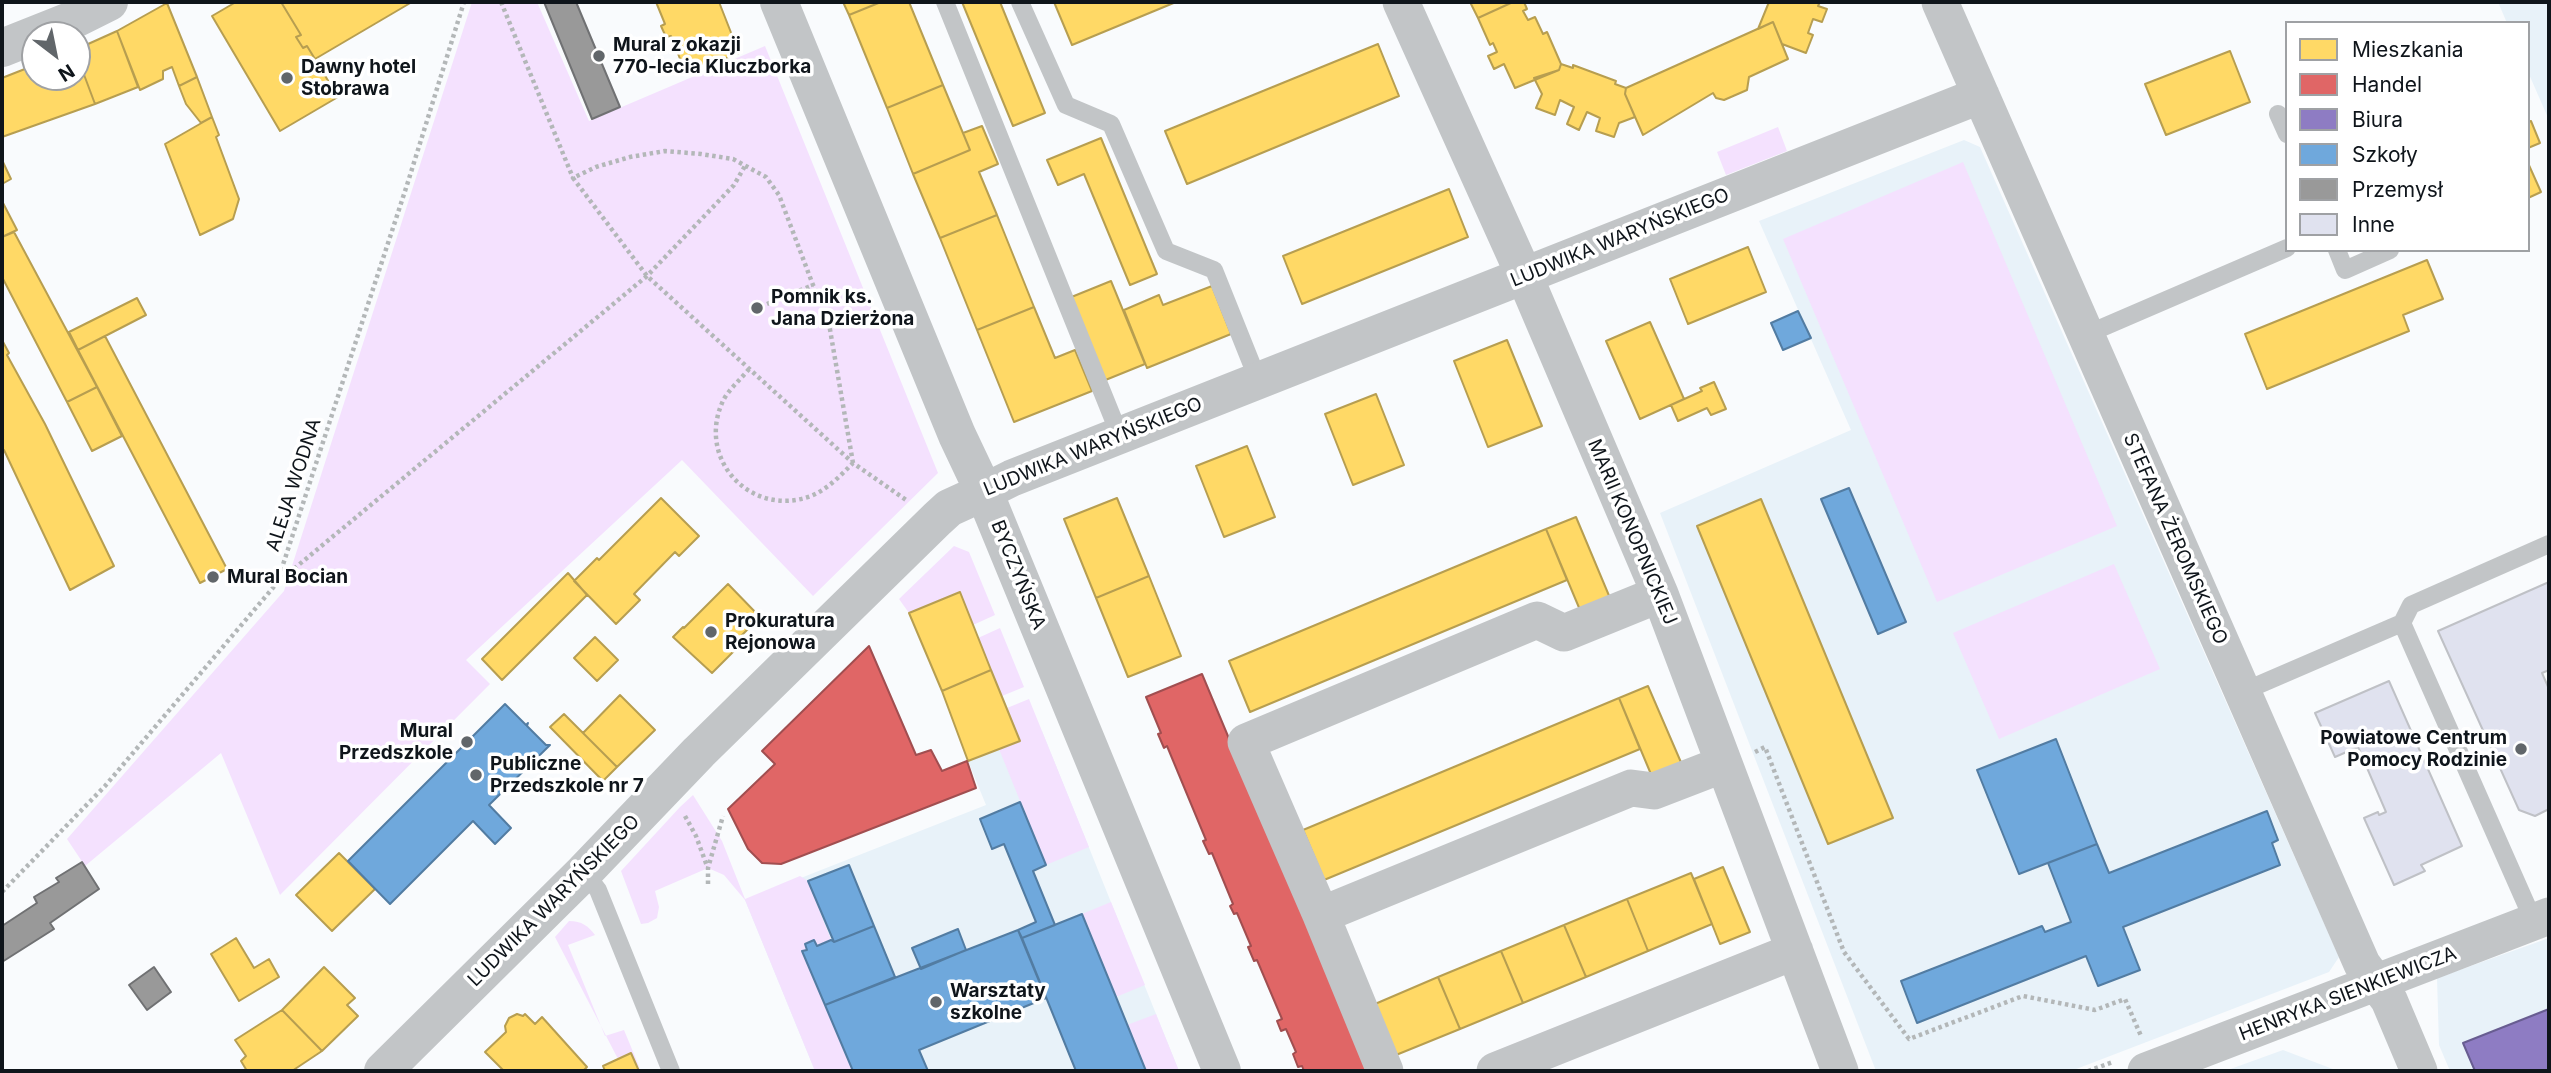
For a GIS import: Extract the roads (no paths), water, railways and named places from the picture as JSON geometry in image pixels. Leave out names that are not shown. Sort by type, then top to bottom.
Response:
[{"type":"street","points":[[2,48],[75,19],[109,2]]},
{"type":"street","name":"BYCZYŃSKA","points":[[779,2],[1222,1071]]},
{"type":"street","name":"MARII KONOPNICKIEJ","points":[[1401,2],[1524,275],[1660,594],[1840,1071]]},
{"type":"street","name":"STEFANA ŻEROMSKIEGO","points":[[1940,2],[2362,964],[2389,1000],[2419,1071]]},
{"type":"street","name":"LUDWIKA WARYŃSKIEGO","points":[[383,1071],[584,872],[699,752],[949,508],[1012,478],[1980,95]]},
{"type":"street","points":[[1385,1071],[1246,742],[1537,620],[1564,633],[1660,594]]},
{"type":"street","points":[[1321,915],[1632,788],[1654,791],[1724,764]]},
{"type":"street","name":"HENRYKA SIENKIEWICZA","points":[[2138,1057],[2376,982],[2541,919]]},
{"type":"street","points":[[1495,1071],[1795,951]]},
{"type":"lane","points":[[945,2],[1119,436]]},
{"type":"lane","points":[[1020,2],[1066,105],[1111,124],[1166,251],[1214,270],[1258,380]]},
{"type":"lane","points":[[2278,114],[2285,130]]},
{"type":"lane","points":[[2085,335],[2285,249]]},
{"type":"lane","points":[[2338,252],[2345,270],[2386,252]]},
{"type":"lane","points":[[2242,692],[2402,623],[2411,605],[2549,544]]},
{"type":"lane","points":[[2402,623],[2541,919]]},
{"type":"lane","points":[[584,872],[598,890],[671,1071]]},
{"type":"place","name":"Mural z okazji 770-lecia Kluczborka","points":[[599,56]]},
{"type":"place","name":"Dawny hotel Stobrawa","points":[[287,78]]},
{"type":"place","name":"Pomnik ks. Jana Dzierżona","points":[[757,308]]},
{"type":"place","name":"Mural Bocian","points":[[213,577]]},
{"type":"place","name":"Prokuratura Rejonowa","points":[[711,632]]},
{"type":"place","name":"Mural Przedszkole","points":[[467,742]]},
{"type":"place","name":"Powiatowe Centrum Pomocy Rodzinie","points":[[2521,749]]},
{"type":"place","name":"Publiczne Przedszkole nr 7","points":[[476,775]]},
{"type":"place","name":"Warsztaty szkolne","points":[[936,1002]]}]
